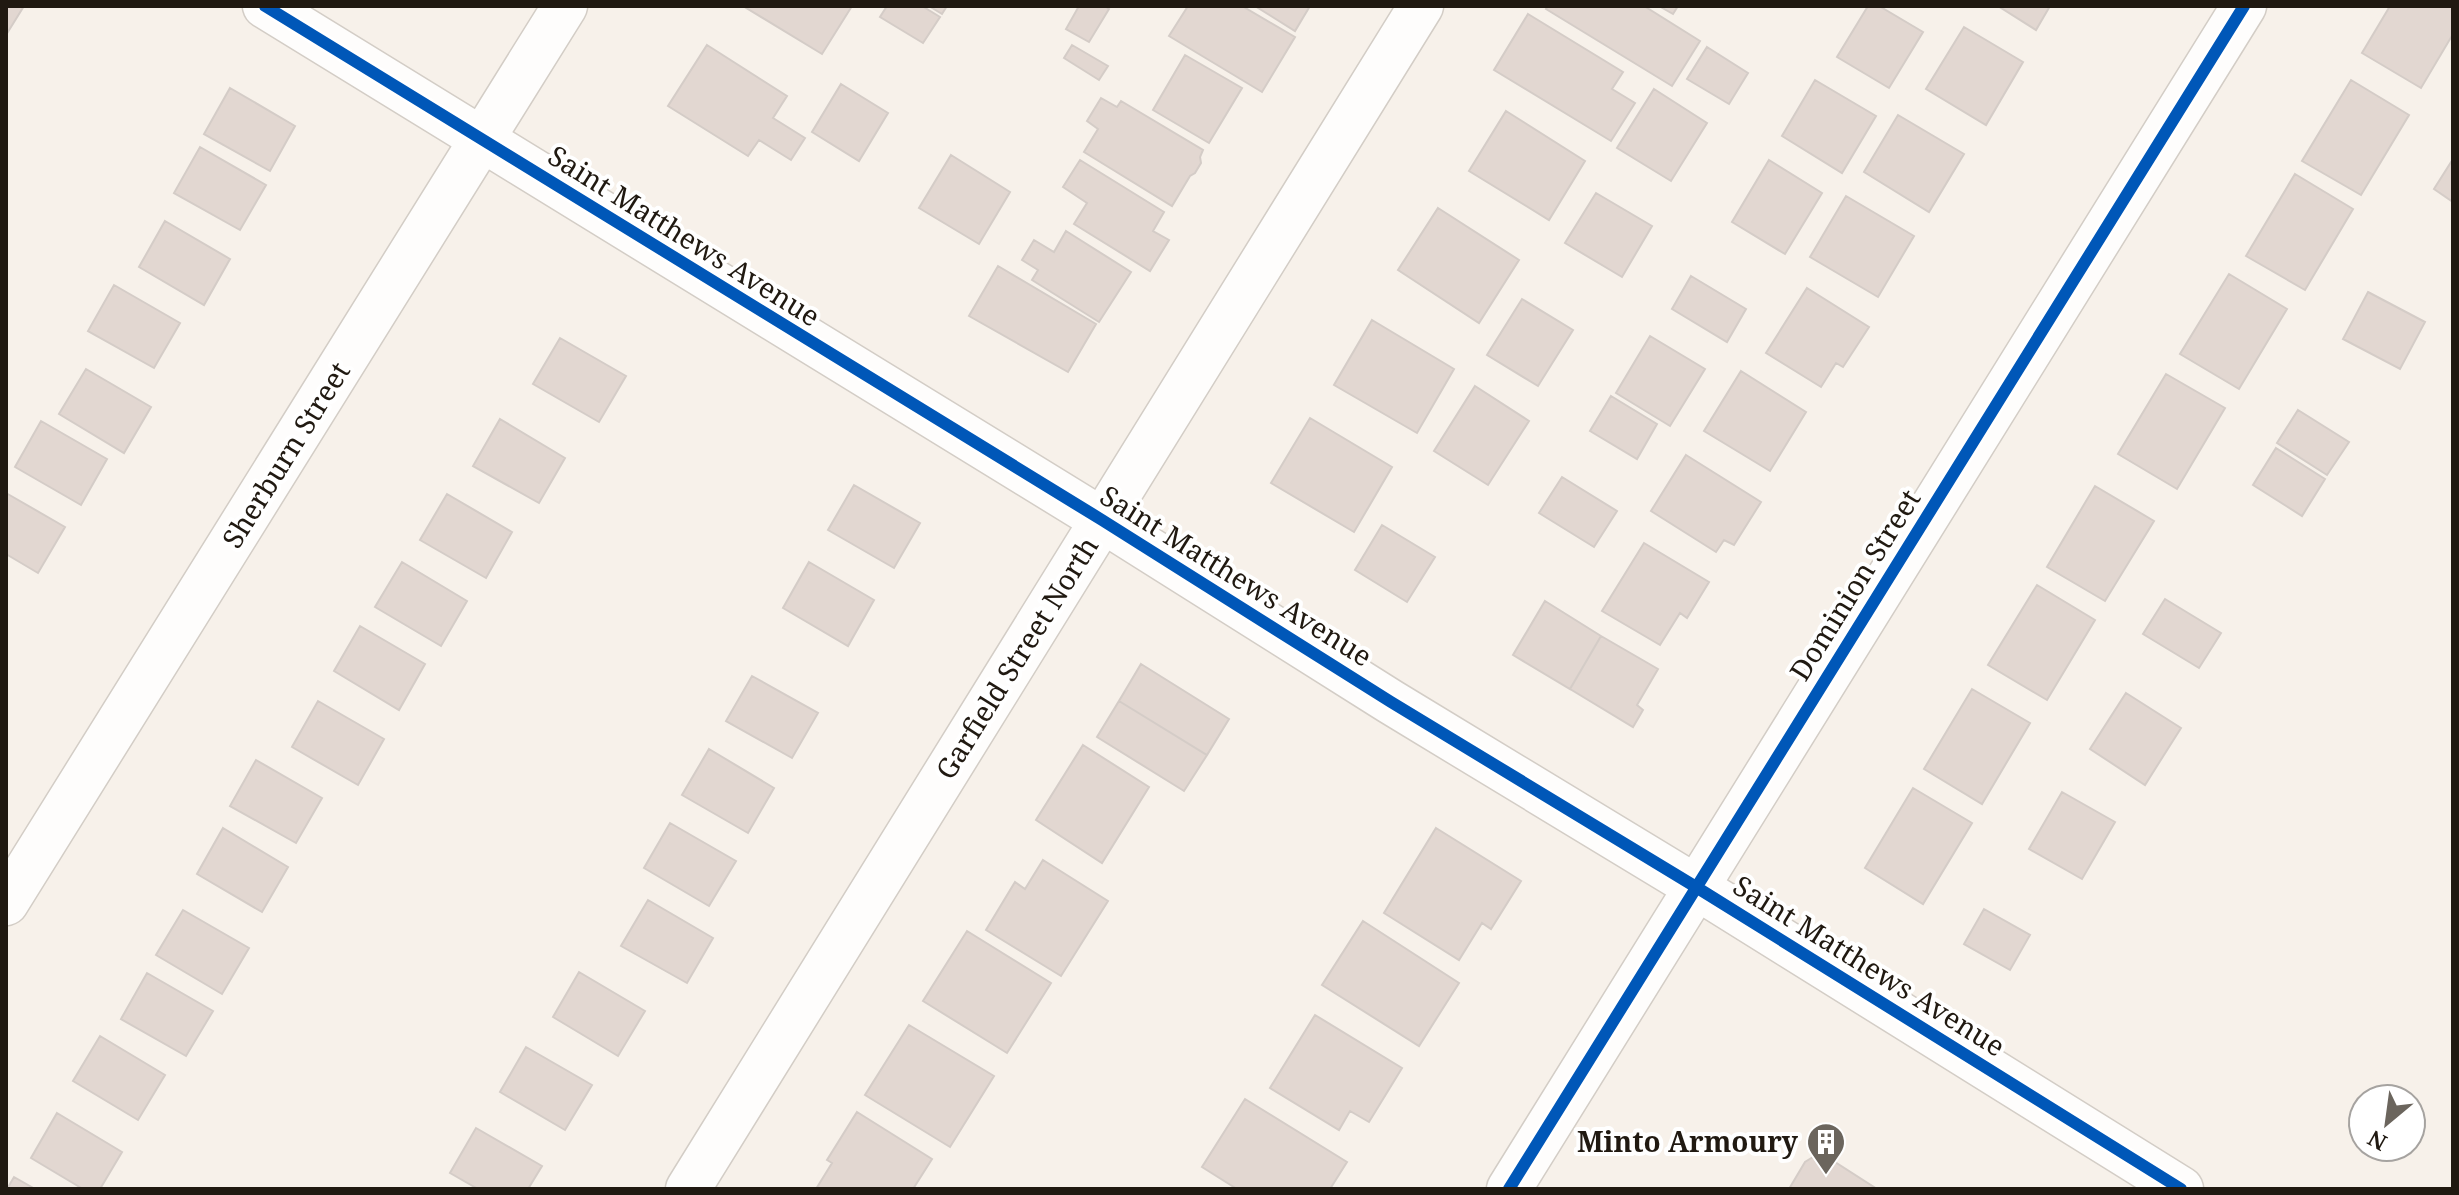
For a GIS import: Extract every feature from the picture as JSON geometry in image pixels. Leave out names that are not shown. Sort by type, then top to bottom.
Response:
[{"type":"street","name":"Saint Matthews Avenue","points":[[265,6],[2181,1189]]},
{"type":"street","name":"Sherburn Street","points":[[6,903],[565,6]]},
{"type":"street","name":"Garfield Street North","points":[[688,1189],[1421,6]]},
{"type":"street","name":"Dominion Street","points":[[1509,1189],[2244,6]]},
{"type":"building","points":[[6,6],[24,6],[6,35]]},
{"type":"building","points":[[743,6],[852,6],[822,54]]},
{"type":"building","points":[[887,6],[922,6],[940,17],[923,43],[880,17]]},
{"type":"building","points":[[929,6],[947,6],[942,14]]},
{"type":"building","points":[[1079,6],[1105,6],[1109,9],[1089,42],[1066,29]]},
{"type":"building","points":[[1188,6],[1242,6],[1295,37],[1262,92],[1169,36]]},
{"type":"building","points":[[1255,6],[1310,6],[1295,31]]},
{"type":"building","points":[[1548,6],[1644,6],[1700,41],[1672,86],[1546,9]]},
{"type":"building","points":[[1659,6],[1678,6],[1673,14]]},
{"type":"building","points":[[1868,6],[1879,6],[1923,32],[1889,88],[1837,57]]},
{"type":"building","points":[[1998,6],[2050,6],[2036,30]]},
{"type":"building","points":[[2390,6],[2453,6],[2453,34],[2421,88],[2362,53]]},
{"type":"building","points":[[1528,14],[1623,72],[1612,89],[1635,103],[1611,141],[1494,70]]},
{"type":"building","points":[[1964,27],[2023,62],[1986,125],[1926,89]]},
{"type":"building","points":[[707,45],[787,96],[773,118],[805,138],[791,160],[759,140],[748,156],[668,106]]},
{"type":"building","points":[[1072,45],[1108,66],[1099,80],[1064,58]]},
{"type":"building","points":[[1707,47],[1748,73],[1729,104],[1687,79]]},
{"type":"building","points":[[1185,55],[1242,88],[1209,143],[1153,110]]},
{"type":"building","points":[[1815,80],[1876,116],[1842,173],[1782,136]]},
{"type":"building","points":[[2351,80],[2409,115],[2361,195],[2302,161]]},
{"type":"building","points":[[841,84],[888,113],[859,161],[812,132]]},
{"type":"building","points":[[230,88],[295,126],[270,171],[204,134]]},
{"type":"building","points":[[1654,89],[1707,123],[1671,181],[1617,148]]},
{"type":"building","points":[[1101,98],[1117,107],[1121,101],[1203,150],[1201,163],[1172,206],[1084,152],[1098,129],[1087,121]]},
{"type":"building","points":[[1506,111],[1585,161],[1549,220],[1469,171]]},
{"type":"building","points":[[1898,115],[1964,154],[1929,212],[1864,172]]},
{"type":"building","points":[[200,147],[266,185],[240,230],[174,193]]},
{"type":"building","points":[[951,155],[1010,192],[979,244],[919,208]]},
{"type":"building","points":[[2453,159],[2453,202],[2434,189]]},
{"type":"building","points":[[1080,160],[1164,212],[1153,231],[1169,240],[1150,271],[1074,224],[1087,203],[1063,187]]},
{"type":"building","points":[[1769,160],[1822,193],[1785,254],[1732,222]]},
{"type":"building","points":[[2295,174],[2353,209],[2305,290],[2246,256]]},
{"type":"building","points":[[1596,193],[1652,226],[1622,277],[1565,243]]},
{"type":"building","points":[[1846,196],[1914,236],[1878,297],[1810,257]]},
{"type":"building","points":[[1438,208],[1519,260],[1479,323],[1398,270]]},
{"type":"building","points":[[165,221],[230,259],[204,305],[139,267]]},
{"type":"building","points":[[1066,231],[1131,272],[1099,322],[1032,280],[1038,270],[1022,260],[1034,240],[1054,252]]},
{"type":"building","points":[[998,266],[1096,324],[1068,372],[969,316]]},
{"type":"building","points":[[2229,274],[2287,309],[2239,389],[2180,354]]},
{"type":"building","points":[[1691,276],[1746,309],[1727,342],[1672,309]]},
{"type":"building","points":[[114,285],[180,323],[154,368],[88,331]]},
{"type":"building","points":[[1807,288],[1869,327],[1843,367],[1836,363],[1821,387],[1766,353]]},
{"type":"building","points":[[2368,292],[2425,322],[2400,369],[2343,339]]},
{"type":"building","points":[[1522,299],[1573,330],[1538,386],[1487,355]]},
{"type":"building","points":[[1372,320],[1454,369],[1417,433],[1334,385]]},
{"type":"building","points":[[1650,336],[1705,369],[1670,426],[1616,393]]},
{"type":"building","points":[[560,338],[626,376],[599,422],[533,384]]},
{"type":"building","points":[[86,369],[151,407],[124,453],[59,414]]},
{"type":"building","points":[[1741,371],[1806,412],[1770,471],[1704,431]]},
{"type":"building","points":[[2166,374],[2225,408],[2177,489],[2118,454]]},
{"type":"building","points":[[1475,386],[1529,421],[1488,485],[1434,451]]},
{"type":"building","points":[[1611,396],[1657,424],[1637,459],[1590,431]]},
{"type":"building","points":[[2298,410],[2349,442],[2327,475],[2277,443]]},
{"type":"building","points":[[1310,418],[1392,467],[1354,532],[1271,483]]},
{"type":"building","points":[[500,419],[565,458],[539,503],[473,466]]},
{"type":"building","points":[[41,421],[107,459],[81,505],[15,467]]},
{"type":"building","points":[[2276,448],[2325,479],[2302,516],[2253,485]]},
{"type":"building","points":[[1686,455],[1761,502],[1734,545],[1724,540],[1716,552],[1651,511]]},
{"type":"building","points":[[1562,477],[1617,511],[1594,547],[1539,513]]},
{"type":"building","points":[[854,485],[920,523],[894,568],[828,530]]},
{"type":"building","points":[[2095,486],[2154,521],[2105,601],[2047,567]]},
{"type":"building","points":[[6,493],[65,527],[38,573],[6,554]]},
{"type":"building","points":[[447,494],[512,532],[486,578],[420,540]]},
{"type":"building","points":[[1382,525],[1435,557],[1407,602],[1355,570]]},
{"type":"building","points":[[1644,543],[1709,582],[1687,618],[1680,613],[1660,645],[1602,611]]},
{"type":"building","points":[[402,562],[467,601],[441,646],[375,607]]},
{"type":"building","points":[[809,562],[874,600],[848,646],[783,608]]},
{"type":"building","points":[[2037,585],[2095,620],[2047,700],[1988,665]]},
{"type":"building","points":[[2165,599],[2221,633],[2199,668],[2143,634]]},
{"type":"building","points":[[1545,601],[1601,636],[1570,689],[1513,655]]},
{"type":"building","points":[[360,626],[425,664],[399,710],[334,671]]},
{"type":"building","points":[[1601,636],[1658,669],[1637,705],[1643,710],[1633,727],[1570,689]]},
{"type":"building","points":[[1141,664],[1229,719],[1207,755],[1119,701]]},
{"type":"building","points":[[752,676],[818,713],[792,758],[726,721]]},
{"type":"building","points":[[1972,689],[2030,723],[1982,804],[1924,769]]},
{"type":"building","points":[[2126,693],[2181,728],[2145,785],[2090,749]]},
{"type":"building","points":[[318,701],[384,739],[358,785],[292,747]]},
{"type":"building","points":[[1119,701],[1207,755],[1184,791],[1097,737]]},
{"type":"building","points":[[1083,745],[1149,787],[1102,863],[1036,820]]},
{"type":"building","points":[[709,749],[774,788],[748,833],[682,795]]},
{"type":"building","points":[[256,760],[322,798],[296,843],[230,806]]},
{"type":"building","points":[[1913,788],[1972,823],[1923,904],[1865,868]]},
{"type":"building","points":[[2062,792],[2115,822],[2082,879],[2029,849]]},
{"type":"building","points":[[670,823],[736,861],[709,906],[644,868]]},
{"type":"building","points":[[223,828],[288,867],[262,912],[197,874]]},
{"type":"building","points":[[1436,828],[1521,881],[1491,929],[1482,923],[1459,960],[1384,913]]},
{"type":"building","points":[[1043,860],[1108,901],[1061,976],[986,930],[1015,882],[1025,889]]},
{"type":"building","points":[[648,900],[713,938],[687,983],[621,946]]},
{"type":"building","points":[[1984,909],[2030,935],[2010,970],[1964,944]]},
{"type":"building","points":[[183,910],[249,948],[222,994],[156,955]]},
{"type":"building","points":[[1363,921],[1459,983],[1419,1046],[1322,985]]},
{"type":"building","points":[[967,931],[1051,983],[1007,1053],[923,1001]]},
{"type":"building","points":[[579,972],[645,1011],[618,1056],[553,1017]]},
{"type":"building","points":[[147,973],[213,1011],[186,1056],[121,1019]]},
{"type":"building","points":[[1315,1015],[1402,1068],[1369,1122],[1350,1111],[1339,1130],[1270,1088]]},
{"type":"building","points":[[909,1025],[994,1076],[950,1147],[865,1095]]},
{"type":"building","points":[[100,1036],[165,1075],[138,1120],[73,1081]]},
{"type":"building","points":[[526,1047],[592,1085],[565,1130],[500,1092]]},
{"type":"building","points":[[1245,1099],[1347,1162],[1330,1189],[1237,1189],[1202,1167]]},
{"type":"building","points":[[857,1112],[932,1159],[913,1189],[816,1189],[832,1163],[827,1160]]},
{"type":"building","points":[[57,1113],[122,1152],[100,1189],[83,1189],[31,1158]]},
{"type":"building","points":[[476,1128],[542,1166],[528,1189],[478,1189],[450,1173]]},
{"type":"building","name":"Minto Armoury","points":[[1818,1154],[1877,1189],[1789,1189],[1805,1162]]},
{"type":"building","points":[[14,1177],[35,1189],[7,1189]]},
{"type":"cycle path","points":[[265,6],[2181,1189]]},
{"type":"cycle path","points":[[1509,1189],[2244,6]]},
{"type":"place","name":"Minto Armoury","points":[[1826,1176]]}]
